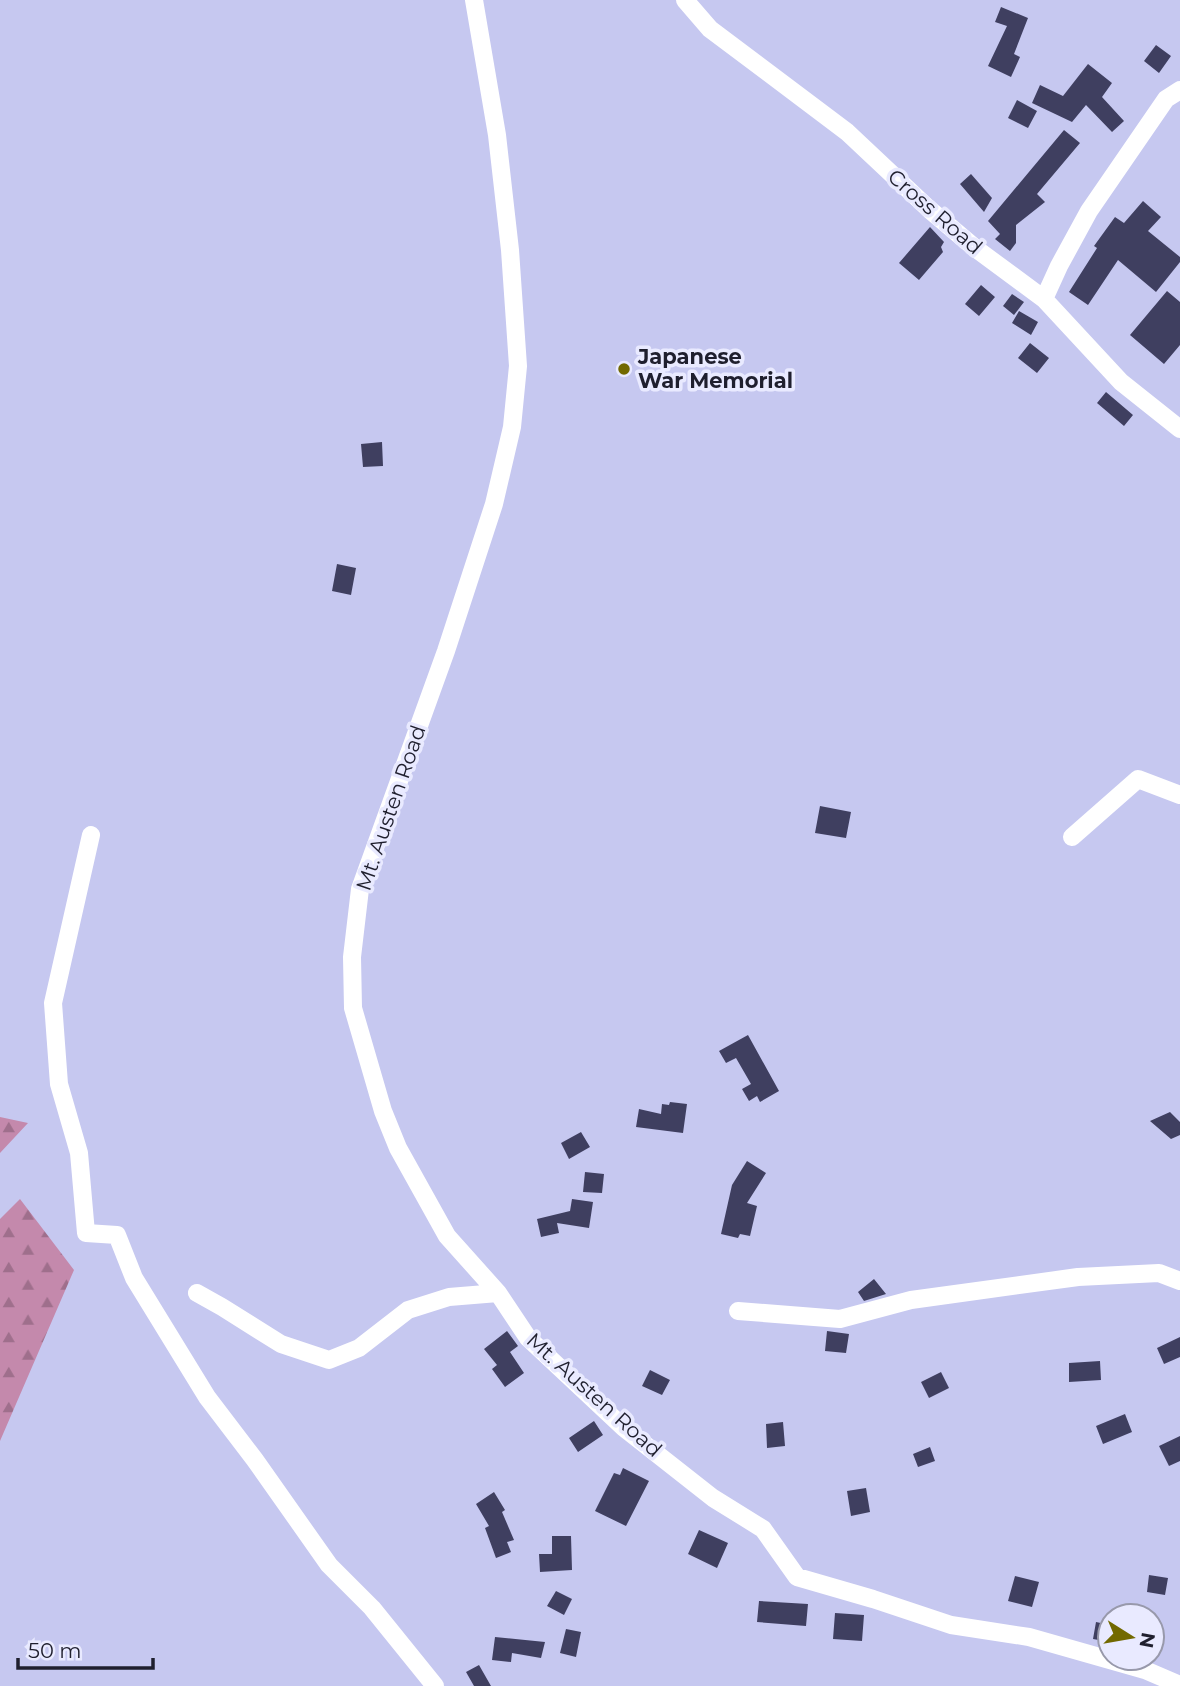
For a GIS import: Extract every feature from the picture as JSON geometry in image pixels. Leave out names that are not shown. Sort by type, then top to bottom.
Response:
[{"type":"street","name":"Mt. Austen Road","points":[[474,0],[497,135],[510,250],[518,366],[512,427],[494,504],[446,651],[360,889],[352,957],[353,1008],[383,1111],[398,1148],[447,1236],[498,1293],[528,1338],[624,1428],[713,1498],[763,1529],[797,1577],[951,1625],[1029,1637],[1145,1670],[1180,1685]]},
{"type":"street","name":"Cross Road","points":[[685,0],[710,29],[847,132],[930,210],[975,248],[1044,299],[1121,382],[1180,429]]},
{"type":"street","points":[[1044,299],[1089,211],[1166,99],[1180,90]]},
{"type":"street","points":[[1072,837],[1138,779],[1180,795]]},
{"type":"street","points":[[91,835],[53,1003],[59,1084],[79,1153],[86,1233],[117,1236],[134,1278],[207,1397],[329,1565],[372,1608],[435,1686]]},
{"type":"street","points":[[738,1311],[840,1319],[911,1300],[1078,1277],[1159,1273],[1180,1281]]},
{"type":"street","points":[[197,1293],[281,1344],[329,1360],[359,1348],[408,1310],[449,1297],[498,1293]]},
{"type":"green space","points":[[0,1117],[28,1123],[0,1153]]},
{"type":"green space","points":[[20,1199],[74,1270],[0,1441],[0,1219]]},
{"type":"building","points":[[1001,7],[1028,18],[1014,54],[1020,57],[1011,77],[988,66],[1007,26],[995,22]]},
{"type":"building","points":[[1156,45],[1171,56],[1159,73],[1144,61]]},
{"type":"building","points":[[1088,64],[1112,83],[1102,97],[1124,121],[1112,132],[1086,105],[1072,122],[1032,103],[1040,85],[1063,96]]},
{"type":"building","points":[[1017,100],[1037,111],[1028,128],[1008,118]]},
{"type":"building","points":[[1064,130],[1080,143],[1037,194],[1045,202],[1016,225],[1016,243],[1010,251],[995,239],[1000,234],[988,221]]},
{"type":"building","points":[[971,174],[992,198],[984,212],[960,184]]},
{"type":"building","points":[[1143,201],[1161,217],[1148,231],[1180,257],[1180,262],[1156,292],[1118,260],[1088,305],[1069,292],[1097,248],[1094,246],[1115,217],[1124,223]]},
{"type":"building","points":[[930,227],[944,242],[941,247],[943,252],[919,280],[899,263]]},
{"type":"building","points":[[981,285],[995,297],[979,316],[965,304]]},
{"type":"building","points":[[1167,291],[1180,302],[1180,345],[1164,364],[1130,335]]},
{"type":"building","points":[[1012,294],[1024,302],[1014,315],[1003,306]]},
{"type":"building","points":[[1019,311],[1038,322],[1031,335],[1012,323]]},
{"type":"building","points":[[1030,343],[1049,358],[1037,373],[1018,358]]},
{"type":"building","points":[[1106,392],[1133,415],[1124,426],[1097,403]]},
{"type":"building","points":[[382,442],[383,466],[363,467],[361,444]]},
{"type":"building","points":[[337,564],[356,568],[351,595],[332,591]]},
{"type":"building","points":[[820,806],[851,812],[846,838],[815,833]]},
{"type":"building","points":[[748,1035],[779,1091],[760,1102],[757,1096],[749,1101],[742,1089],[751,1084],[736,1058],[726,1063],[719,1051]]},
{"type":"building","points":[[670,1102],[687,1104],[683,1133],[636,1127],[639,1109],[661,1114],[662,1104],[669,1105]]},
{"type":"building","points":[[1170,1112],[1180,1122],[1180,1135],[1171,1139],[1150,1121]]},
{"type":"building","points":[[581,1132],[590,1147],[569,1159],[561,1143]]},
{"type":"building","points":[[747,1161],[766,1173],[747,1203],[757,1206],[750,1236],[740,1234],[738,1238],[721,1234],[732,1185]]},
{"type":"building","points":[[585,1172],[604,1174],[602,1193],[583,1192]]},
{"type":"building","points":[[572,1199],[593,1202],[589,1228],[557,1223],[559,1233],[541,1237],[537,1219],[570,1211]]},
{"type":"building","points":[[874,1279],[886,1294],[864,1301],[858,1292]]},
{"type":"building","points":[[507,1331],[518,1346],[510,1352],[524,1373],[505,1387],[492,1369],[497,1365],[484,1349]]},
{"type":"building","points":[[827,1331],[849,1334],[846,1353],[825,1351]]},
{"type":"building","points":[[1180,1337],[1180,1357],[1164,1364],[1157,1348]]},
{"type":"building","points":[[1100,1361],[1101,1380],[1069,1382],[1069,1363]]},
{"type":"building","points":[[650,1370],[670,1380],[662,1395],[642,1386]]},
{"type":"building","points":[[941,1372],[949,1388],[929,1398],[921,1382]]},
{"type":"building","points":[[1125,1414],[1132,1432],[1103,1444],[1096,1426]]},
{"type":"building","points":[[594,1421],[603,1435],[578,1452],[569,1438]]},
{"type":"building","points":[[783,1422],[785,1446],[767,1448],[766,1424]]},
{"type":"building","points":[[1180,1436],[1180,1461],[1169,1466],[1159,1446]]},
{"type":"building","points":[[930,1447],[935,1461],[918,1467],[913,1454]]},
{"type":"building","points":[[623,1468],[649,1481],[626,1526],[595,1511],[614,1473],[620,1475]]},
{"type":"building","points":[[866,1488],[870,1512],[851,1516],[847,1491]]},
{"type":"building","points":[[494,1492],[505,1510],[502,1512],[514,1540],[507,1542],[511,1552],[496,1558],[485,1528],[489,1526],[476,1504]]},
{"type":"building","points":[[699,1530],[728,1543],[717,1568],[688,1554]]},
{"type":"building","points":[[552,1536],[571,1536],[572,1570],[540,1572],[539,1554],[552,1554]]},
{"type":"building","points":[[1149,1575],[1168,1578],[1165,1595],[1147,1592]]},
{"type":"building","points":[[1015,1576],[1039,1582],[1032,1607],[1008,1601]]},
{"type":"building","points":[[556,1591],[572,1599],[564,1615],[547,1606]]},
{"type":"building","points":[[759,1601],[808,1604],[806,1626],[757,1622]]},
{"type":"building","points":[[835,1613],[864,1615],[862,1641],[833,1639]]},
{"type":"building","points":[[566,1629],[581,1632],[576,1657],[560,1653]]},
{"type":"building","points":[[495,1637],[545,1642],[541,1658],[512,1653],[511,1662],[492,1660]]},
{"type":"building","points":[[479,1665],[491,1686],[474,1686],[466,1672]]},
{"type":"place","name":"Japanese War Memorial","points":[[624,369]]}]
